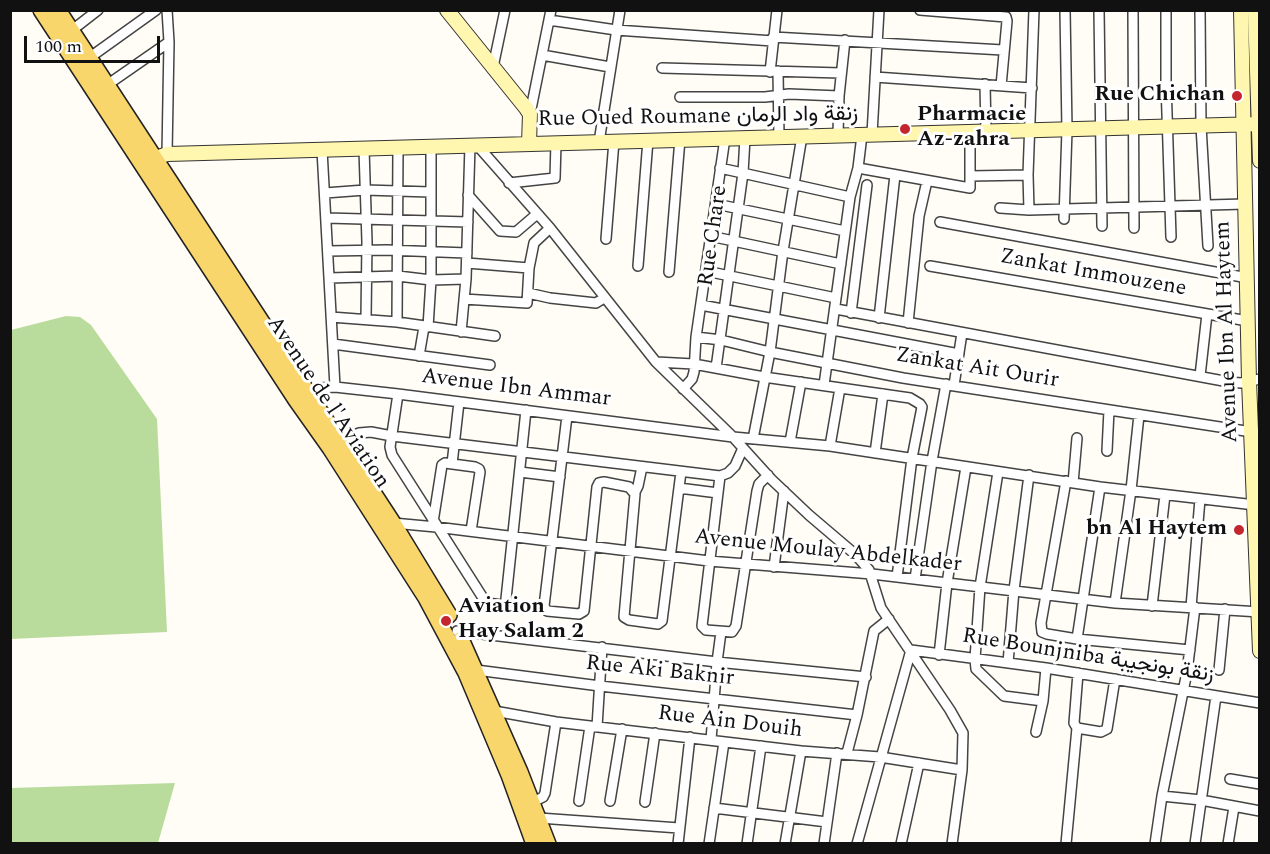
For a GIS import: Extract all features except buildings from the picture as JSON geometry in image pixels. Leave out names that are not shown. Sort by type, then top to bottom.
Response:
[{"type":"main road","name":"Avenue de l'Aviation","points":[[40,10],[154,158]]},
{"type":"main road","name":"Avenue de l'Aviation","points":[[58,10],[154,158],[301,397],[393,524],[457,632],[494,711],[548,843]]},
{"type":"main road","name":"Avenue de l'Aviation","points":[[335,445],[448,635],[509,775],[534,843]]},
{"type":"street","points":[[71,31],[98,10]]},
{"type":"street","points":[[89,58],[156,10]]},
{"type":"street","points":[[154,158],[169,42],[167,10]]},
{"type":"street","points":[[447,10],[530,114]]},
{"type":"street","points":[[493,67],[505,10]]},
{"type":"street","points":[[600,141],[620,10]]},
{"type":"street","points":[[777,10],[773,39],[779,137]]},
{"type":"street","points":[[824,385],[829,363],[850,197],[867,135],[875,77],[879,10]]},
{"type":"street","points":[[920,10],[1006,17],[1001,86]]},
{"type":"street","points":[[1029,210],[1028,175],[1034,10]]},
{"type":"street","points":[[1064,214],[1065,10]]},
{"type":"street","points":[[1099,10],[1102,226]]},
{"type":"street","points":[[1133,10],[1134,228]]},
{"type":"street","points":[[1166,10],[1171,237]]},
{"type":"street","points":[[1200,10],[1201,126],[1208,246]]},
{"type":"street","name":"Avenue Ibn Al Haytem","points":[[1240,10],[1248,321],[1254,380],[1252,432],[1260,651]]},
{"type":"street","points":[[1255,10],[1260,161]]},
{"type":"street","points":[[529,143],[530,114],[550,15],[616,30],[773,39],[845,40],[1003,50]]},
{"type":"street","points":[[838,135],[839,96],[845,40]]},
{"type":"street","points":[[106,85],[169,42]]},
{"type":"street","points":[[542,55],[610,66]]},
{"type":"street","points":[[662,68],[841,73]]},
{"type":"street","points":[[875,77],[1032,88]]},
{"type":"street","points":[[985,84],[986,132]]},
{"type":"street","points":[[680,97],[799,94],[839,96]]},
{"type":"street","name":"Rue Oued Roumane زنقة واد الرمان","points":[[154,158],[431,146],[1259,124]]},
{"type":"street","points":[[858,168],[968,188],[971,185],[969,176],[970,132]]},
{"type":"street","points":[[753,439],[770,352],[783,251],[802,136]]},
{"type":"street","points":[[683,389],[692,378],[725,138]]},
{"type":"street","name":"Rue Chare","points":[[716,368],[746,138]]},
{"type":"street","points":[[669,272],[680,139]]},
{"type":"street","points":[[638,266],[648,140]]},
{"type":"street","points":[[606,239],[614,141]]},
{"type":"street","points":[[509,183],[555,178],[556,143]]},
{"type":"street","points":[[473,145],[550,228],[656,362],[784,491],[856,555],[872,574],[877,598],[964,736],[962,770],[952,843]]},
{"type":"street","points":[[461,332],[473,145]]},
{"type":"street","points":[[419,356],[426,327],[431,280],[431,146]]},
{"type":"street","points":[[397,322],[398,148]]},
{"type":"street","points":[[364,149],[367,250],[366,318]]},
{"type":"street","points":[[322,150],[335,387]]},
{"type":"street","points":[[720,168],[850,197]]},
{"type":"street","points":[[879,318],[895,175]]},
{"type":"street","points":[[969,176],[1028,175]]},
{"type":"street","points":[[908,323],[919,216],[927,181]]},
{"type":"street","points":[[851,313],[867,185]]},
{"type":"street","points":[[325,193],[365,190],[431,192]]},
{"type":"street","points":[[468,195],[500,231],[516,232],[537,214]]},
{"type":"street","points":[[716,204],[845,231]]},
{"type":"street","points":[[1000,208],[1064,214],[1102,207],[1245,204]]},
{"type":"street","points":[[327,218],[468,222]]},
{"type":"street","points":[[940,222],[1248,278]]},
{"type":"street","points":[[464,299],[527,303],[529,268],[534,243],[550,228]]},
{"type":"street","points":[[711,236],[841,264]]},
{"type":"street","points":[[328,250],[430,251],[529,268]]},
{"type":"street","name":"Zankat Immouzene","points":[[930,266],[1248,321]]},
{"type":"street","points":[[706,271],[836,298]]},
{"type":"street","points":[[329,278],[398,276],[431,280],[466,279]]},
{"type":"street","points":[[528,293],[596,303],[604,298]]},
{"type":"street","points":[[701,305],[959,354]]},
{"type":"street","points":[[836,309],[1228,382],[1254,380]]},
{"type":"street","points":[[1200,376],[1208,314]]},
{"type":"street","points":[[331,317],[366,318],[495,336]]},
{"type":"street","points":[[915,579],[932,461],[959,354],[962,333]]},
{"type":"street","name":"Zankat Ait Ourir","points":[[696,337],[950,385],[1252,432]]},
{"type":"street","points":[[333,344],[490,365]]},
{"type":"street","points":[[656,362],[694,364],[764,377],[910,398],[921,406],[897,577]]},
{"type":"street","points":[[790,442],[801,382]]},
{"type":"street","name":"Avenue Ibn Ammar","points":[[301,397],[321,388],[335,387],[398,394],[732,437],[830,446],[1100,487],[1255,505]]},
{"type":"street","points":[[830,446],[840,388]]},
{"type":"street","points":[[398,394],[390,447],[392,455],[483,598],[488,603],[501,605],[506,602],[526,410]]},
{"type":"street","points":[[874,453],[883,394]]},
{"type":"street","points":[[452,464],[459,402]]},
{"type":"street","points":[[1107,451],[1109,410]]},
{"type":"street","points":[[1115,603],[1139,415]]},
{"type":"street","points":[[567,416],[545,610],[579,614],[583,612],[599,483],[625,485],[635,492]]},
{"type":"street","points":[[335,445],[364,432],[720,476],[728,473],[735,466],[743,448]]},
{"type":"street","points":[[1077,438],[1041,623],[1042,632],[1077,639],[1190,650]]},
{"type":"street","points":[[434,524],[441,466],[452,464],[478,467],[480,474],[471,531]]},
{"type":"street","points":[[939,655],[947,583],[966,466]]},
{"type":"street","points":[[642,467],[635,492],[624,615],[629,620],[658,624],[662,621],[681,472]]},
{"type":"street","points":[[520,472],[560,477]]},
{"type":"street","points":[[998,472],[980,587],[976,669],[1004,696],[1043,701]]},
{"type":"street","points":[[720,476],[702,624],[704,629],[732,632],[735,629],[757,491],[759,484],[768,475]]},
{"type":"street","points":[[1008,663],[1014,590],[1029,476]]},
{"type":"street","points":[[1077,639],[1100,487]]},
{"type":"street","points":[[679,489],[718,493]]},
{"type":"street","points":[[774,567],[784,491]]},
{"type":"street","points":[[1152,606],[1165,495]]},
{"type":"street","points":[[1155,843],[1190,650],[1200,499]]},
{"type":"street","name":"Avenue Moulay Abdelkader","points":[[393,524],[434,524],[471,531],[709,561],[872,574],[1115,603],[1258,612]]},
{"type":"street","points":[[1219,670],[1225,609]]},
{"type":"street","points":[[847,753],[866,677],[874,631],[889,619]]},
{"type":"street","points":[[457,632],[866,677]]},
{"type":"street","points":[[711,740],[721,632]]},
{"type":"street","points":[[579,801],[600,686],[602,647]]},
{"type":"street","points":[[857,843],[911,650]]},
{"type":"street","name":"Rue Bounjniba زنقة بونجيبة","points":[[911,650],[1046,668],[1260,703]]},
{"type":"street","points":[[1036,732],[1043,701],[1046,668]]},
{"type":"street","name":"Rue Aki Baknir","points":[[476,670],[857,715]]},
{"type":"street","points":[[1066,843],[1077,728],[1074,723],[1078,673]]},
{"type":"street","points":[[1077,728],[1101,732],[1107,729],[1114,679]]},
{"type":"street","points":[[1195,843],[1216,696]]},
{"type":"street","name":"Rue Ain Douih","points":[[494,711],[556,722],[801,751],[847,753],[962,770]]},
{"type":"street","points":[[533,802],[545,793],[556,722]]},
{"type":"street","points":[[610,801],[622,729]]},
{"type":"street","points":[[645,802],[655,734]]},
{"type":"street","points":[[678,843],[690,737]]},
{"type":"street","points":[[710,843],[724,742]]},
{"type":"street","points":[[747,843],[761,746]]},
{"type":"street","points":[[785,843],[801,751]]},
{"type":"street","points":[[824,843],[837,753]]},
{"type":"street","points":[[901,843],[919,763]]},
{"type":"street","points":[[1230,779],[1260,784]]},
{"type":"street","points":[[1162,796],[1260,812]]},
{"type":"street","points":[[1228,843],[1234,807]]},
{"type":"street","points":[[714,808],[827,822]]},
{"type":"street","points":[[539,818],[679,828]]},
{"type":"green space","points":[[66,316],[80,317],[91,325],[157,419],[167,632],[11,639],[11,330]]},
{"type":"green space","points":[[175,783],[158,843],[11,843],[11,788]]},
{"type":"place","name":"Rue Chichan","points":[[1237,96]]},
{"type":"place","name":"Pharmacie Az-zahra","points":[[905,129]]},
{"type":"place","name":"bn Al Haytem","points":[[1239,530]]},
{"type":"place","name":"Aviation Hay Salam 2","points":[[446,621]]}]
